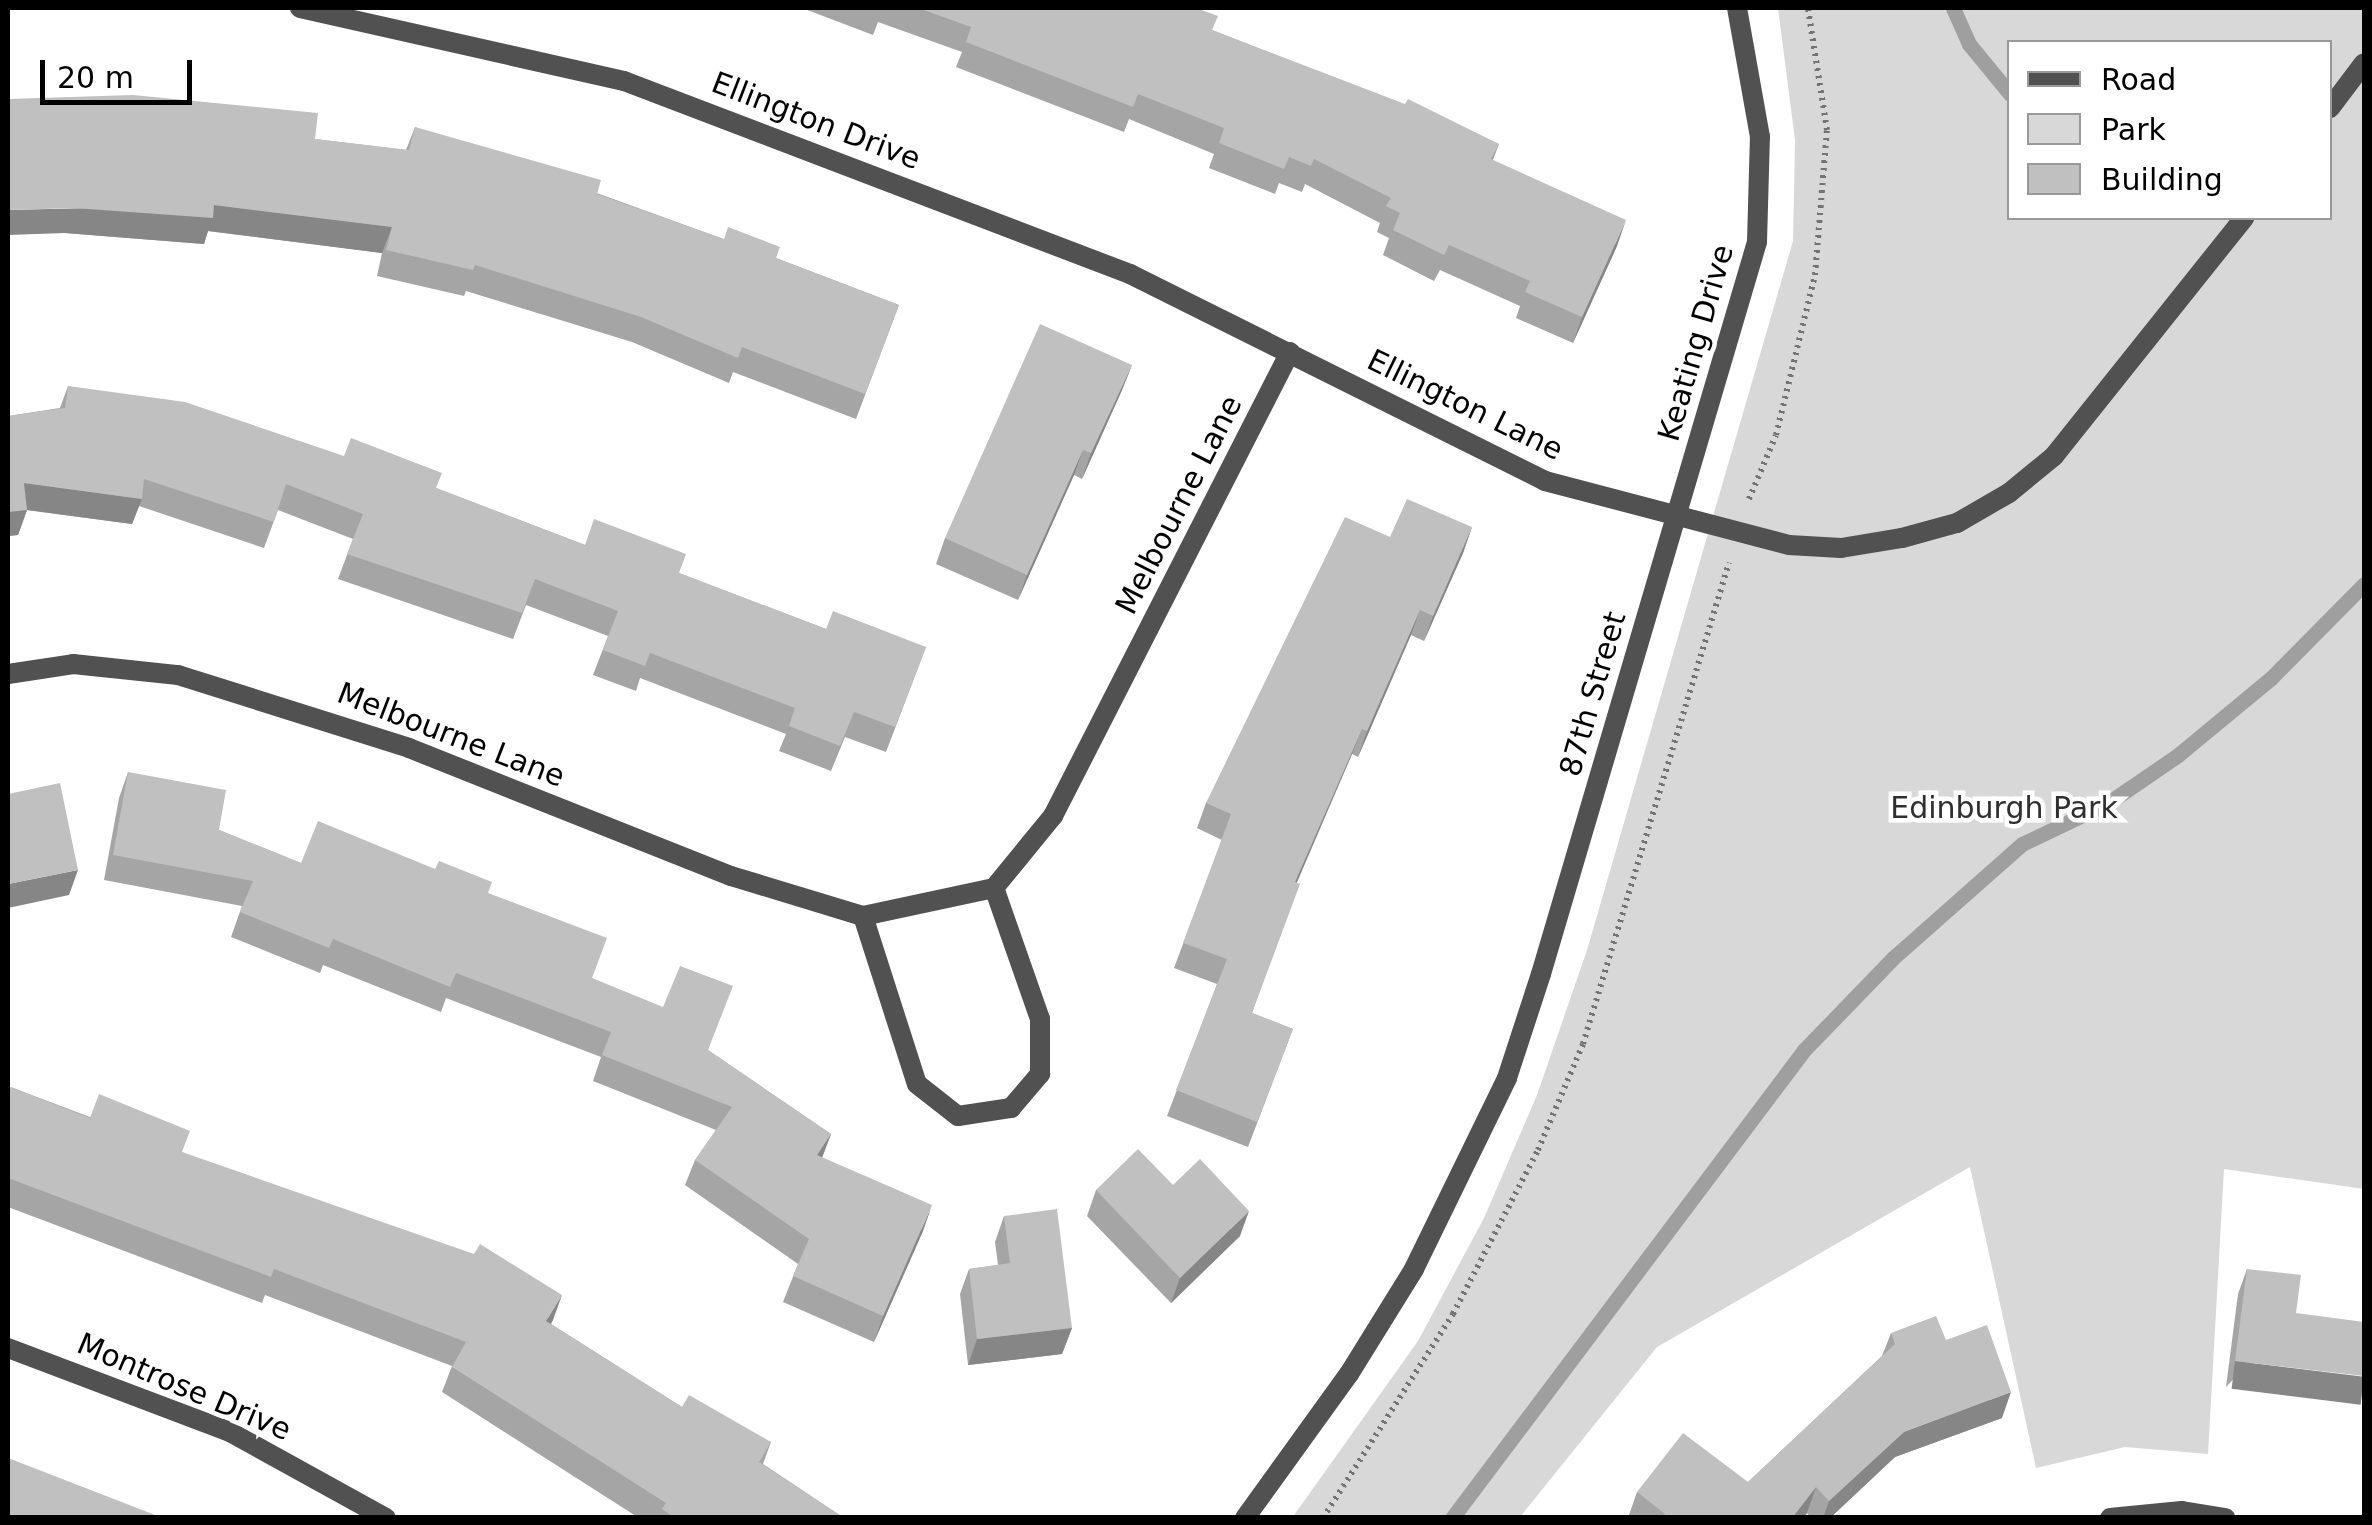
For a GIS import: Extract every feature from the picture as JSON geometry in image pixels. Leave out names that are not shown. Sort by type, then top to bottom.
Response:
[{"type":"street","name":"Ellington Drive","points":[[300,8],[624,81],[1130,274],[1290,352]]},
{"type":"street","name":"Keating Drive","points":[[1676,515],[1731,346],[1756,242],[1760,137],[1737,8]]},
{"type":"street","points":[[2332,105],[2364,63]]},
{"type":"street","points":[[1676,515],[1789,546],[1841,548],[1957,522],[2009,494],[2054,456],[2242,220]]},
{"type":"street","name":"Ellington Lane","points":[[1290,352],[1545,481],[1676,515]]},
{"type":"street","name":"Melbourne Lane","points":[[8,674],[73,664],[178,675],[409,748],[731,876],[863,916],[994,888],[1053,816],[1290,352]]},
{"type":"street","name":"87th Street","points":[[1245,1518],[1349,1374],[1414,1269],[1507,1078],[1676,515]]},
{"type":"street","points":[[863,916],[917,1084],[958,1116],[1011,1108],[1040,1074],[1040,1019],[994,888]]},
{"type":"street","name":"Montrose Drive","points":[[8,1348],[230,1432],[386,1518]]},
{"type":"street","points":[[2110,1518],[2182,1511],[2225,1518]]},
{"type":"path","points":[[1756,475],[1776,435],[1814,275],[1826,130],[1808,8]]},
{"type":"green space","name":"Edinburgh Park","points":[[1778,8],[2364,8],[2364,1189],[2224,1169],[2208,1454],[2125,1447],[2036,1468],[1970,1167],[1657,1347],[1520,1517],[1292,1518],[1418,1341],[1484,1218],[1537,1095],[1587,950],[1793,241],[1795,140]]},
{"type":"building","points":[[918,8],[1196,8],[1218,16],[1212,30],[1405,104],[1408,99],[1499,144],[1491,159],[1626,220],[1582,317],[1525,292],[1530,281],[1449,245],[1444,255],[1393,230],[1400,213],[1386,206],[1391,198],[1314,159],[1311,166],[1289,157],[1284,169],[1219,143],[1224,128],[1138,94],[1133,107],[966,42],[971,27]]},
{"type":"building","points":[[133,95],[318,113],[315,139],[409,150],[415,127],[601,180],[597,194],[724,239],[728,227],[780,247],[776,258],[899,305],[865,394],[742,347],[738,358],[641,317],[475,265],[473,270],[386,250],[392,227],[214,205],[213,218],[74,208],[8,210],[8,99]]},
{"type":"building","points":[[1040,324],[1132,365],[1091,453],[1083,450],[1027,575],[945,538]]},
{"type":"building","points":[[68,386],[185,402],[344,456],[351,438],[442,473],[436,488],[585,545],[594,519],[686,554],[679,573],[826,629],[833,611],[926,647],[895,727],[854,712],[840,746],[789,726],[795,708],[650,653],[645,666],[603,650],[618,611],[535,579],[522,613],[347,554],[363,514],[286,484],[274,522],[144,479],[142,499],[24,483],[27,510],[8,512],[8,416],[65,408]]},
{"type":"building","points":[[1407,499],[1472,527],[1433,616],[1420,610],[1367,731],[1362,729],[1295,882],[1300,884],[1252,1013],[1293,1029],[1257,1122],[1176,1090],[1227,959],[1183,943],[1231,814],[1206,803],[1345,517],[1390,537]]},
{"type":"building","points":[[128,772],[226,790],[219,830],[301,863],[318,821],[435,869],[439,861],[492,882],[488,893],[607,938],[592,978],[663,1007],[680,966],[733,986],[708,1050],[831,1134],[817,1155],[932,1205],[883,1316],[793,1276],[809,1239],[695,1160],[732,1107],[602,1055],[611,1032],[456,973],[450,987],[333,939],[329,948],[240,912],[253,881],[113,855]]},
{"type":"building","points":[[60,783],[78,870],[8,884],[8,794]]},
{"type":"building","points":[[8,1086],[90,1118],[99,1094],[190,1131],[182,1152],[474,1254],[480,1244],[562,1295],[546,1321],[682,1407],[689,1395],[771,1442],[759,1462],[844,1518],[675,1518],[662,1509],[666,1503],[452,1367],[466,1342],[274,1269],[271,1277],[8,1178]]},
{"type":"building","points":[[1138,1149],[1173,1185],[1200,1159],[1249,1211],[1180,1278],[1096,1190]]},
{"type":"building","points":[[1057,1209],[1072,1328],[977,1339],[969,1269],[1010,1263],[1004,1216]]},
{"type":"building","points":[[2247,1269],[2301,1275],[2296,1313],[2364,1322],[2364,1376],[2235,1361]]},
{"type":"building","points":[[1936,1316],[1946,1340],[1987,1325],[2011,1392],[1904,1432],[1829,1501],[1816,1487],[1792,1518],[1663,1518],[1665,1514],[1637,1492],[1683,1433],[1748,1482],[1895,1344],[1891,1333]]},
{"type":"building","points":[[8,1458],[163,1518],[8,1518]]},
{"type":"waterway","points":[[1953,8],[1969,44],[2007,90]]},
{"type":"waterway","points":[[1452,1518],[1804,1050],[1893,958],[2022,844],[2108,803],[2178,755],[2271,678],[2364,584]]}]
